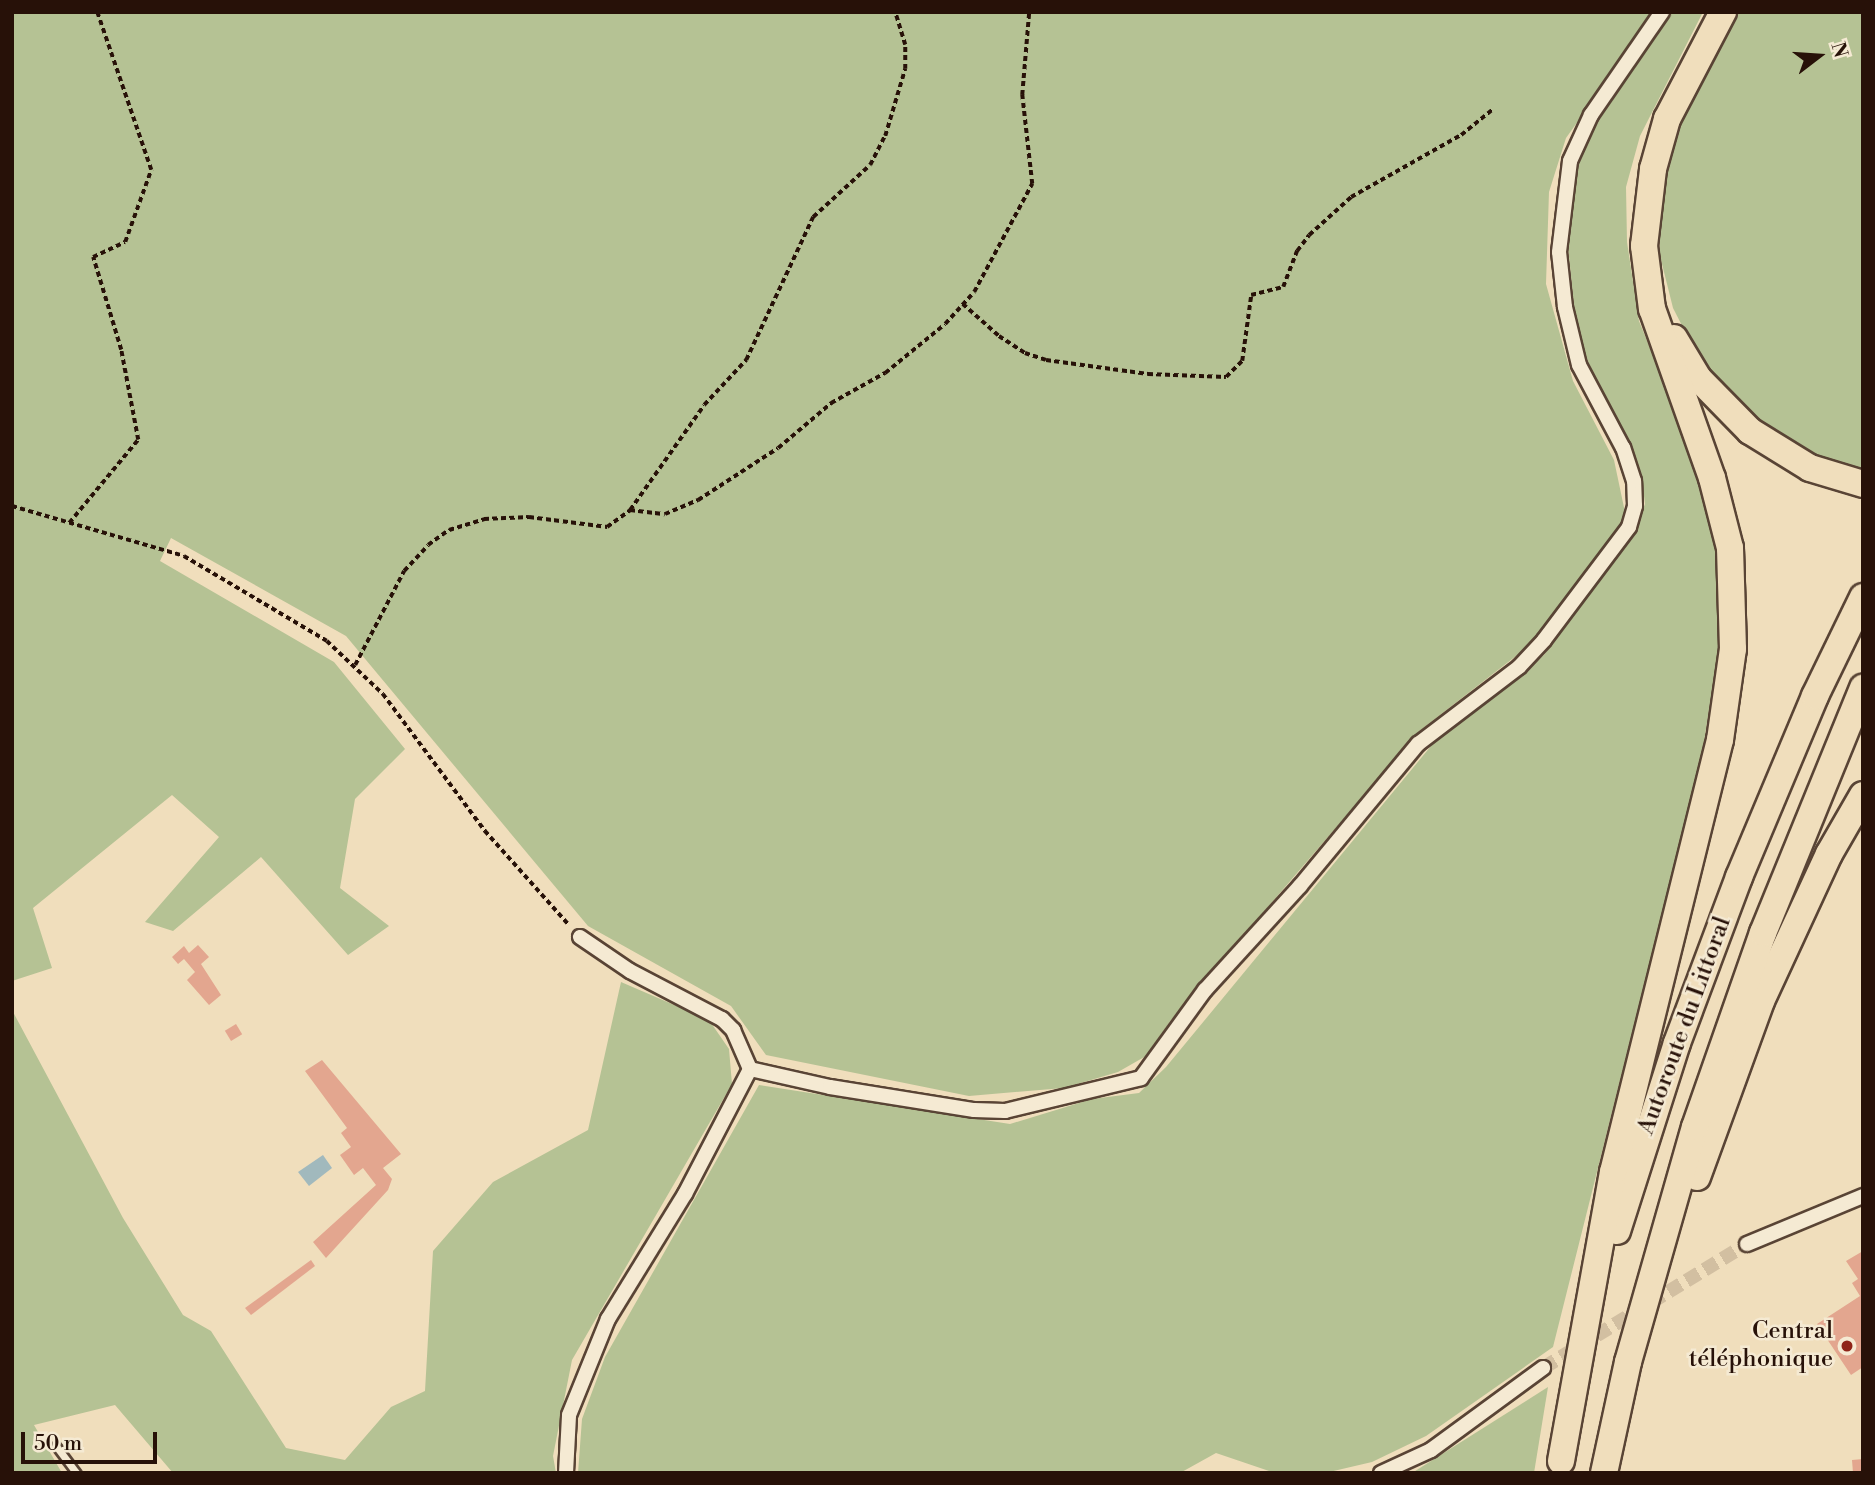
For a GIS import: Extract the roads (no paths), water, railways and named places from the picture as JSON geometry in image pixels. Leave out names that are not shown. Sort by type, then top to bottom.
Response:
[{"type":"highway","points":[[1560,1467],[1613,1172],[1717,753],[1733,649],[1731,548],[1648,286],[1644,223],[1653,169],[1667,119],[1723,12]]},
{"type":"highway","points":[[1653,169],[1647,234],[1653,277],[1665,317],[1698,378],[1749,431],[1776,450],[1810,468],[1863,484]]},
{"type":"highway","name":"Autoroute du Littoral","points":[[1560,1467],[1611,1250],[1677,1043],[1779,780],[1863,597]]},
{"type":"highway","name":"Autoroute du Littoral","points":[[1604,1473],[1628,1362],[1695,1127],[1763,933],[1863,688]]},
{"type":"highway","points":[[1628,1362],[1761,1000],[1829,855],[1863,795]]},
{"type":"street","points":[[750,1069],[974,1110],[1005,1111],[1141,1077],[1205,990],[1300,886],[1418,744],[1519,667],[1544,640],[1629,527],[1635,506],[1634,481],[1623,449],[1579,365],[1565,307],[1560,229],[1570,161],[1591,115],[1662,12]]},
{"type":"street","points":[[580,937],[630,971],[722,1018],[733,1030],[750,1069]]},
{"type":"street","points":[[566,1473],[569,1415],[602,1332],[685,1194],[750,1069]]},
{"type":"street","points":[[1746,1244],[1863,1196]]},
{"type":"street","points":[[1381,1473],[1431,1450],[1542,1368]]},
{"type":"lane","points":[[55,1446],[76,1473]]},
{"type":"water","points":[[323,1155],[332,1168],[309,1186],[298,1172]]},
{"type":"tunnel","points":[[1543,1368],[1747,1244]]},
{"type":"place","name":"Central téléphonique","points":[[1847,1346]]}]
